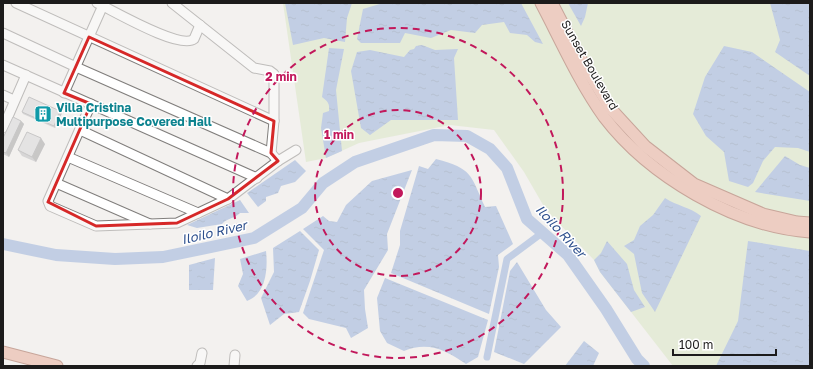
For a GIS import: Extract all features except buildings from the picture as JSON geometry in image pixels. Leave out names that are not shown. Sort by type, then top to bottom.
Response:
[{"type":"main road","name":"Sunset Boulevard","points":[[541,3],[611,109],[645,146],[694,184],[763,214],[797,222],[810,223]]},
{"type":"main road","name":"Sunset Boulevard","points":[[552,3],[568,44],[604,117],[638,152],[689,192],[761,223],[795,231],[810,232]]},
{"type":"main road","points":[[4,354],[58,366]]},
{"type":"street","points":[[16,3],[274,120]]},
{"type":"street","points":[[172,3],[254,68],[273,72],[275,78],[274,120],[271,153]]},
{"type":"street","points":[[64,93],[76,68],[101,4],[167,37],[184,42],[194,39],[200,25]]},
{"type":"street","points":[[3,33],[76,68],[271,153],[278,161]]},
{"type":"street","points":[[3,65],[257,178]]},
{"type":"street","points":[[3,128],[26,75]]},
{"type":"street","points":[[3,95],[14,100]]},
{"type":"street","points":[[91,104],[56,183],[48,197],[49,204],[88,224],[102,226],[177,223],[228,199],[278,161],[296,150]]},
{"type":"street","points":[[80,130],[228,199]]},
{"type":"street","points":[[68,157],[198,213]]},
{"type":"street","points":[[56,183],[153,225]]},
{"type":"street","points":[[197,366],[200,363],[202,353]]},
{"type":"street","points":[[234,366],[235,355]]},
{"type":"highlighted area","points":[[89,37],[274,121],[271,153],[278,161],[228,199],[177,223],[96,226],[48,202],[91,104],[64,93]]},
{"type":"green space","points":[[283,3],[810,3],[810,366],[673,366],[600,272],[594,260],[546,210],[524,172],[494,130],[450,125],[359,143],[326,158],[306,162]]},
{"type":"water","points":[[285,3],[352,3],[347,18],[345,42],[324,38],[293,45]]},
{"type":"water","points":[[383,3],[521,3],[543,44],[535,42],[527,35],[510,33],[504,22],[482,25],[475,33],[451,30],[431,38],[405,33],[400,43],[361,43],[357,39],[363,9]]},
{"type":"water","points":[[568,3],[588,3],[585,17],[581,26]]},
{"type":"water","points":[[770,3],[810,3],[810,76],[775,52],[780,40]]},
{"type":"water","points":[[422,45],[435,50],[458,49],[454,58],[458,120],[391,120],[370,135],[361,128],[351,71],[357,52],[370,50],[404,57],[416,46]]},
{"type":"water","points":[[724,46],[752,52],[810,92],[810,152],[798,148],[775,147],[763,161],[753,183],[748,187],[729,181],[724,152],[706,136],[693,114],[705,77]]},
{"type":"water","points":[[329,48],[344,49],[336,90],[342,151],[326,158],[321,128],[323,113],[329,111],[328,102],[322,97]]},
{"type":"water","points":[[785,156],[800,165],[810,168],[810,201],[755,192]]},
{"type":"water","points":[[436,159],[457,166],[469,174],[485,207],[496,206],[513,244],[498,255],[499,267],[489,314],[391,273],[400,245],[400,231],[419,166],[428,169]]},
{"type":"water","points":[[295,160],[306,171],[295,182],[281,186],[278,193],[266,197],[266,201],[258,207],[247,193]]},
{"type":"water","points":[[412,170],[387,234],[388,250],[364,290],[368,328],[351,338],[346,328],[309,319],[303,313],[324,250],[303,229],[323,216],[329,221],[337,222],[346,205],[372,181]]},
{"type":"water","points":[[665,198],[701,216],[655,312],[642,293],[634,254],[624,246],[634,240],[640,226],[653,215]]},
{"type":"water","points":[[240,200],[249,213],[240,213],[222,224],[197,228],[187,225]]},
{"type":"water","points":[[300,231],[319,250],[310,281],[299,312],[284,314],[270,325],[261,298],[274,272],[273,248]]},
{"type":"water","points":[[607,241],[627,264],[634,290],[645,307],[631,312],[600,272],[594,260],[601,253]]},
{"type":"water","points":[[748,241],[810,251],[810,366],[716,366],[738,321]]},
{"type":"water","points":[[266,251],[267,265],[262,287],[253,298],[247,301],[238,286],[243,274],[240,259]]},
{"type":"water","points":[[215,258],[213,290],[189,290],[189,265]]},
{"type":"water","points":[[517,262],[546,310],[561,327],[524,364],[494,352],[510,271]]},
{"type":"water","points":[[385,278],[488,320],[478,357],[466,364],[436,348],[421,347],[404,351],[387,343],[380,331],[377,298]]},
{"type":"water","points":[[584,341],[599,353],[593,366],[565,366]]},
{"type":"waterway","name":"Iloilo River","points":[[3,244],[56,255],[115,259],[163,257],[254,238],[302,208],[323,183],[355,162],[434,135],[467,136],[490,149],[507,168],[527,219],[568,255],[606,309],[637,359],[644,366]]},
{"type":"waterway","points":[[487,357],[507,259],[542,233]]},
{"type":"place","name":"Villa Cristina Multipurpose Covered Hall","points":[[43,114]]}]
